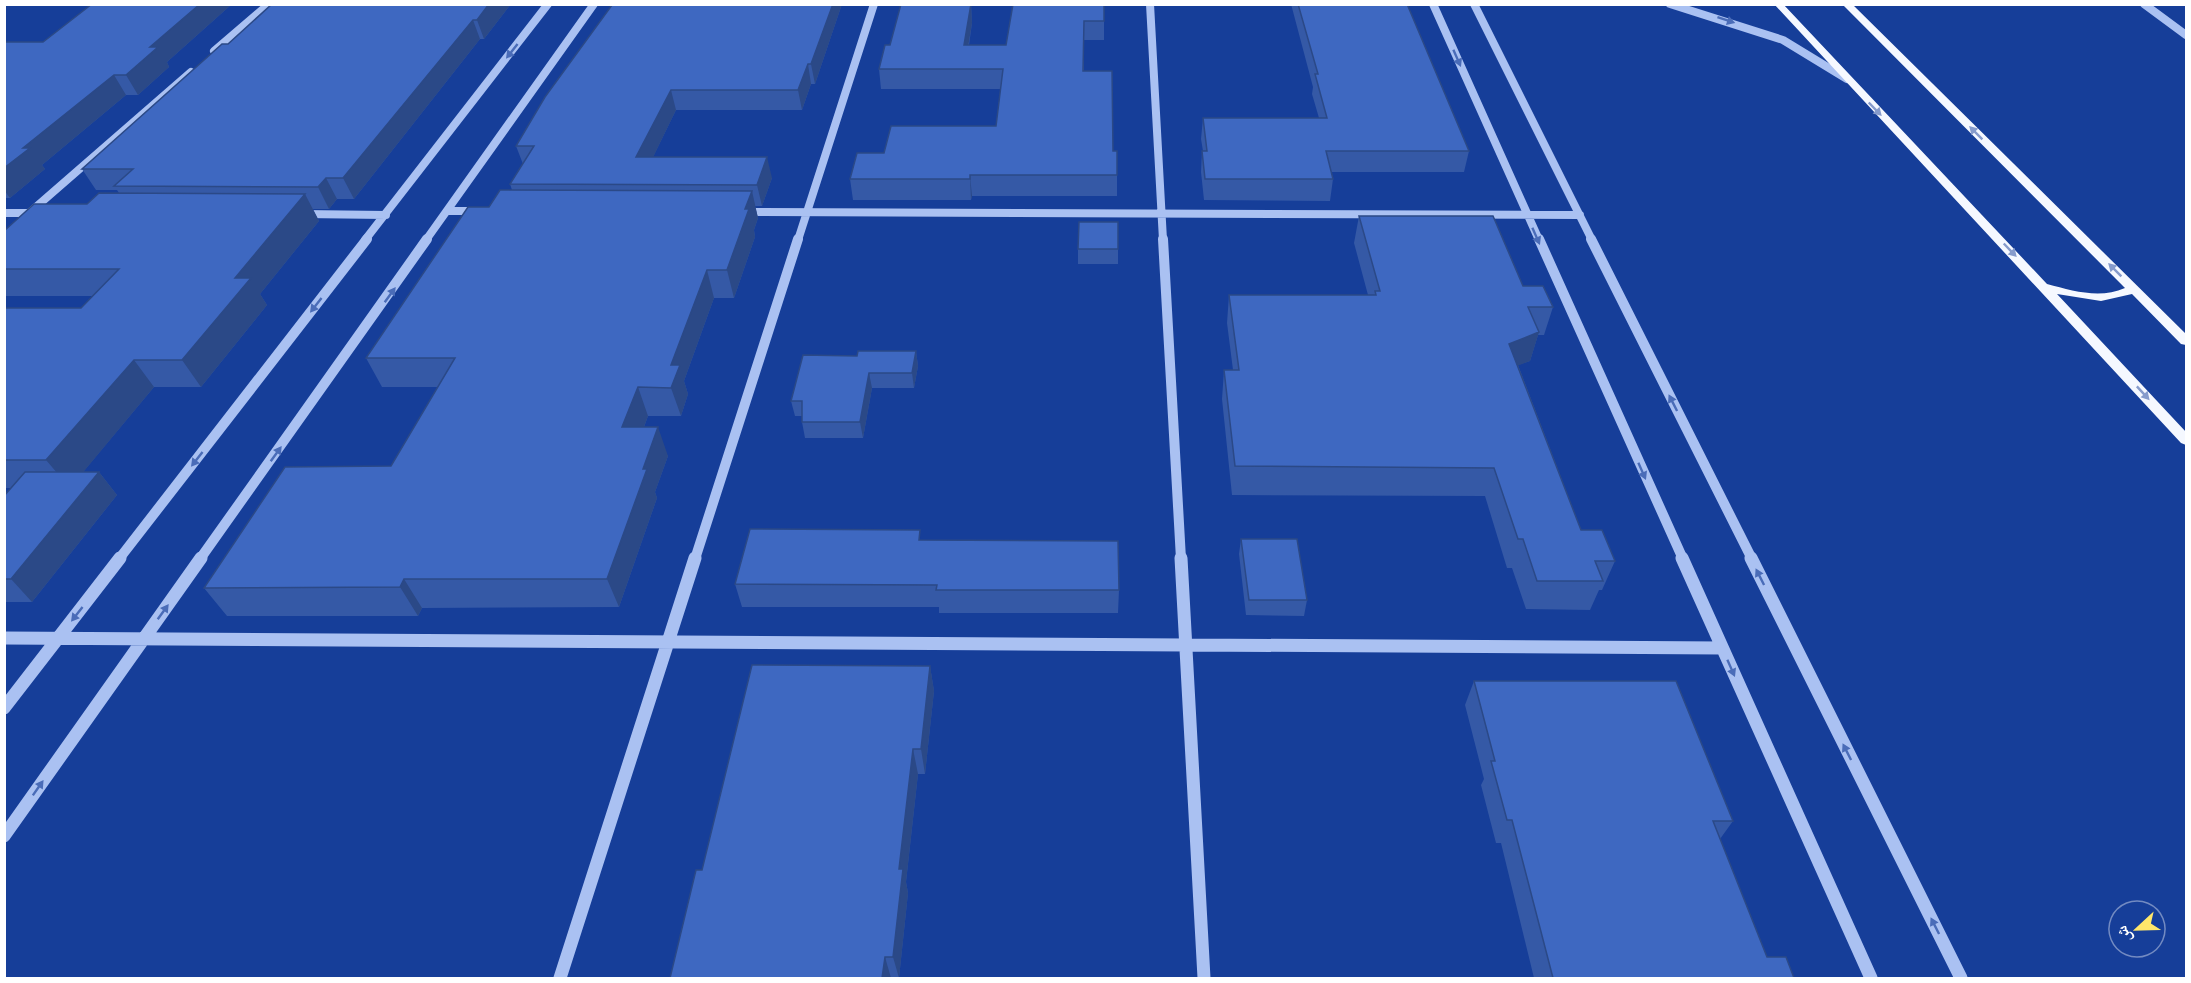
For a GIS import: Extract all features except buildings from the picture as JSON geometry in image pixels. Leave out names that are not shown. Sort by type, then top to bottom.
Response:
[{"type":"main road","points":[[1778,4],[2187,440]]},
{"type":"main road","points":[[1846,4],[2187,341]]},
{"type":"main road","points":[[2045,287],[2098,297],[2119,295],[2134,289]]},
{"type":"street","points":[[206,58],[269,4]]},
{"type":"street","points":[[4,708],[548,4]]},
{"type":"street","points":[[4,836],[450,211],[594,4]]},
{"type":"street","points":[[560,978],[874,4]]},
{"type":"street","points":[[1150,4],[1204,978]]},
{"type":"street","points":[[1433,4],[1871,978]]},
{"type":"street","points":[[1474,4],[1961,978]]},
{"type":"street","points":[[1670,4],[1783,40],[1847,79]]},
{"type":"street","points":[[2144,4],[2187,35]]},
{"type":"street","points":[[20,220],[197,66]]},
{"type":"street","points":[[450,211],[486,211]]},
{"type":"street","points":[[735,212],[1580,215]]},
{"type":"street","points":[[4,213],[52,213]]},
{"type":"street","points":[[290,214],[386,215]]},
{"type":"street","points":[[4,638],[1722,648]]}]
